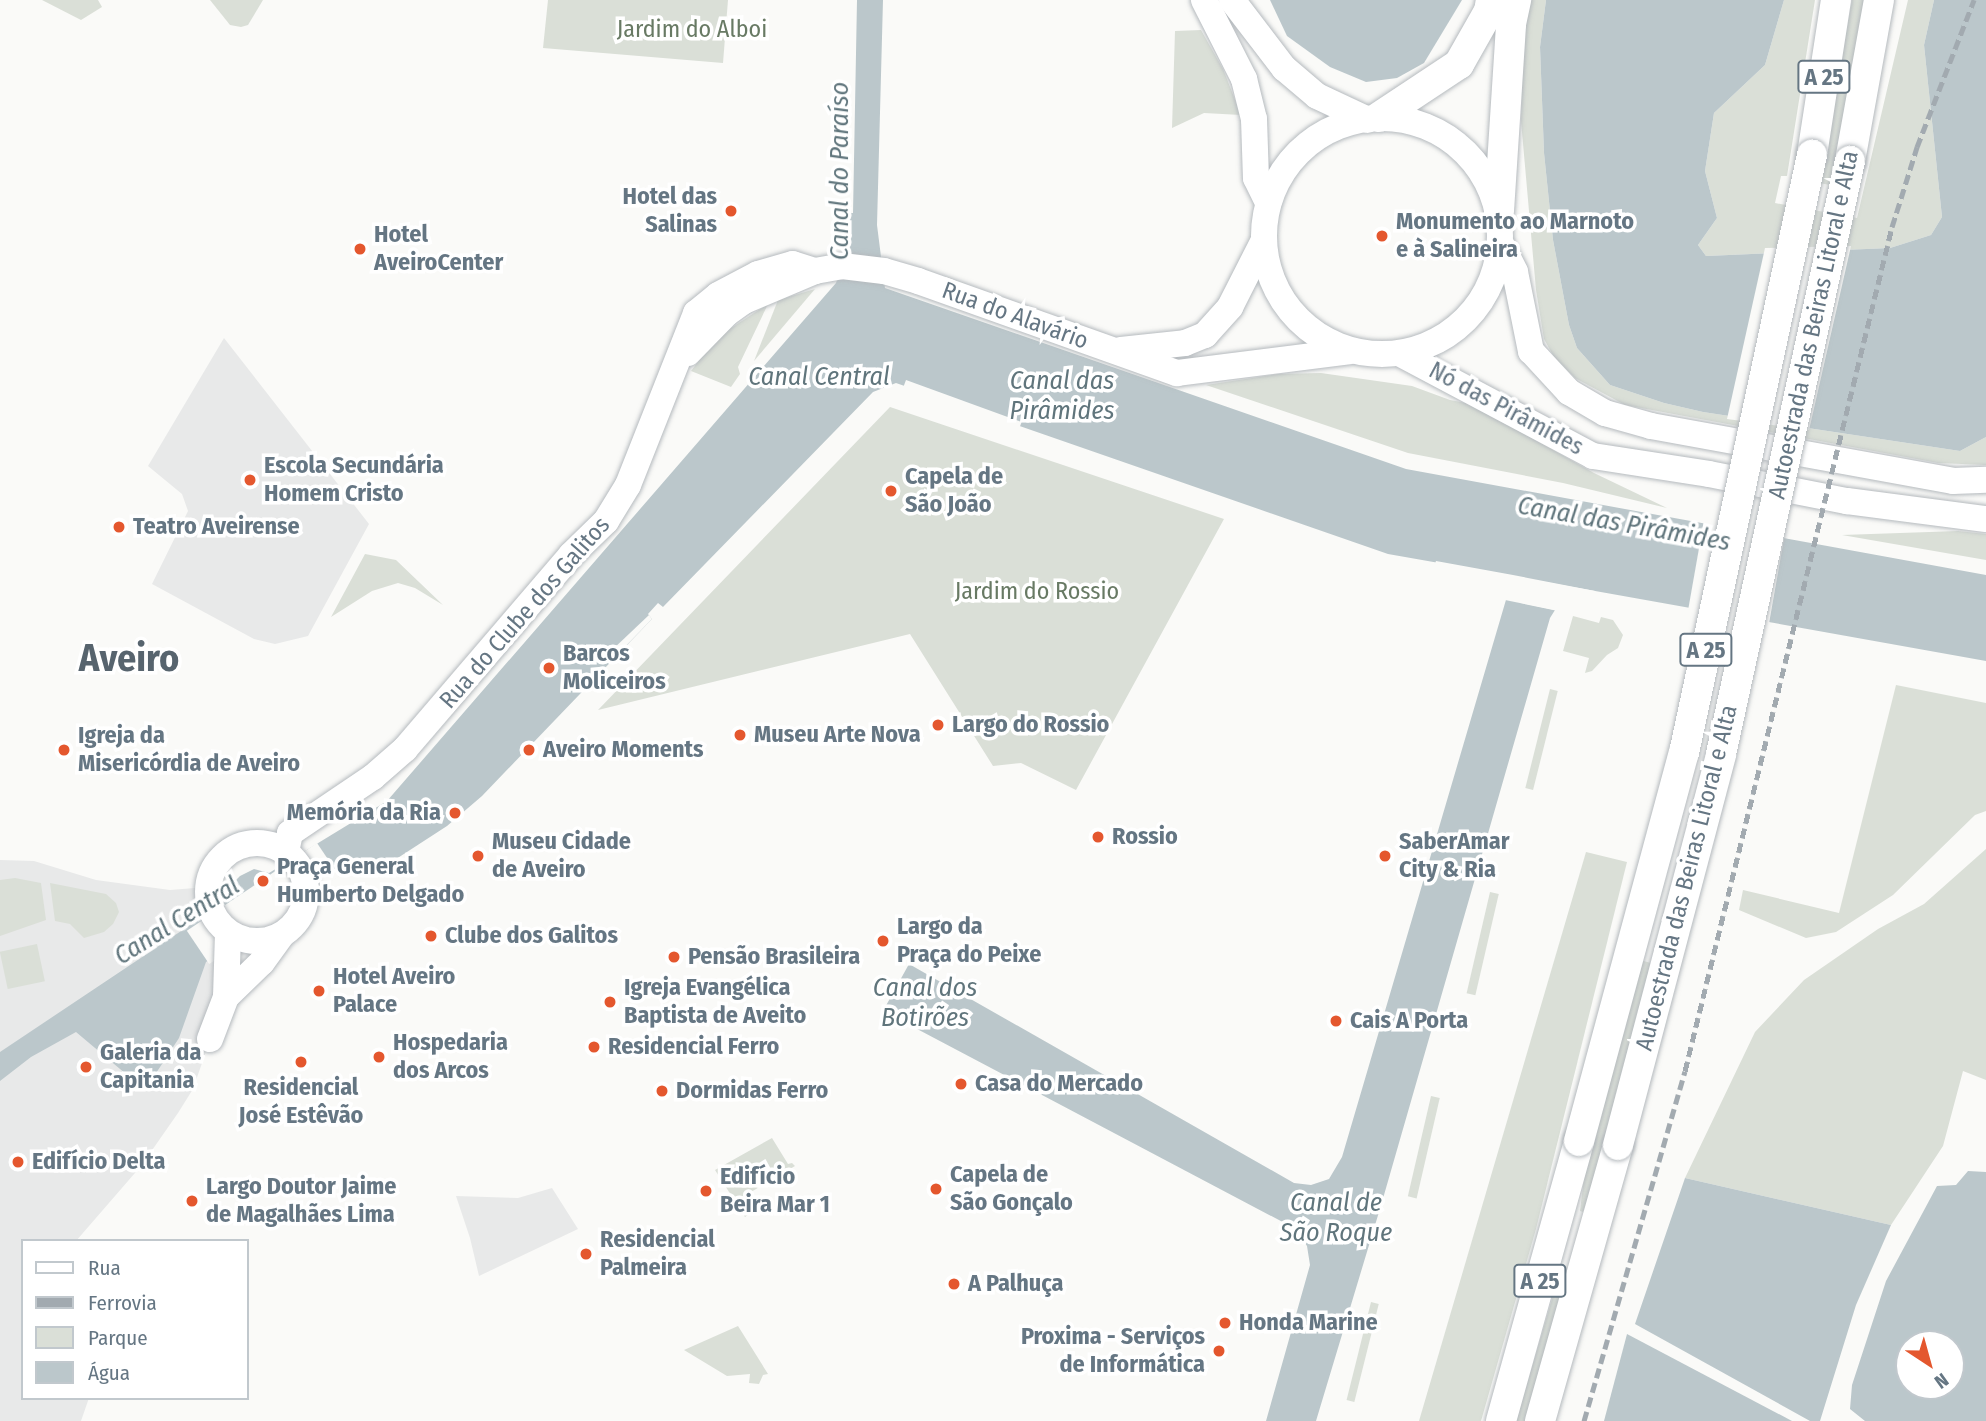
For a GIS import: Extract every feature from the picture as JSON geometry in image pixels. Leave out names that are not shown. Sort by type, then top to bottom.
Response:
[{"type":"highway","points":[[1374,119],[1460,64],[1489,10],[1491,0]]},
{"type":"highway","points":[[1499,211],[1511,24],[1516,0]]},
{"type":"highway","name":"Autoestrada das Beiras Litoral e Alta","points":[[1501,1421],[1684,753],[1812,155],[1836,0]]},
{"type":"highway","name":"Autoestrada das Beiras Litoral e Alta","points":[[1540,1421],[1618,1145],[1721,754],[1850,161],[1880,5]]},
{"type":"main road","points":[[1204,0],[1244,79],[1254,119],[1256,178],[1268,203]]},
{"type":"main road","points":[[1232,0],[1284,68],[1317,96],[1374,119]]},
{"type":"main road","points":[[1374,119],[1420,123],[1456,142],[1483,173],[1499,211],[1501,244],[1492,283],[1470,316],[1439,341],[1401,354],[1375,355],[1350,351],[1316,335],[1288,309],[1270,276],[1264,240],[1268,203],[1284,170],[1310,142],[1343,124],[1374,119]]},
{"type":"main road","points":[[1112,351],[1185,344],[1205,335],[1230,307],[1264,240]]},
{"type":"main road","name":"Nó das Pirâmides","points":[[1501,244],[1515,272],[1531,351],[1569,392],[1605,413],[1651,426],[1952,481],[1986,480]]},
{"type":"main road","name":"Rua do Clube dos Galitos","points":[[286,852],[290,833],[373,777],[405,749],[571,555],[606,521],[628,485],[675,370],[697,326],[718,295],[758,274],[793,264],[815,271]]},
{"type":"main road","name":"Rua do Alavário","points":[[815,271],[842,267],[884,271],[1177,373],[1350,351]]},
{"type":"main road","name":"Nó das Pirâmides","points":[[1401,354],[1593,456],[1847,500],[1986,519]]},
{"type":"main road","name":"Rua do Clube dos Galitos","points":[[248,844],[318,813]]},
{"type":"main road","points":[[226,997],[262,962],[281,936],[293,927],[306,902],[303,873],[286,852],[267,844],[248,844],[233,849],[220,859],[211,872],[208,901],[215,919],[237,937],[264,941],[281,936]]},
{"type":"main road","points":[[210,1039],[226,997],[225,964],[237,937]]},
{"type":"shaded area","name":"Escola Secundária Homem Cristo","points":[[224,338],[369,524],[308,636],[275,644],[254,639],[152,584],[188,511],[182,494],[148,466]]},
{"type":"shaded area","points":[[0,860],[34,861],[96,880],[170,890],[207,887],[208,901],[215,919],[228,933],[210,1040],[193,1089],[141,1166],[78,1239],[21,1239],[21,1400],[88,1400],[81,1421],[0,1421]]},
{"type":"shaded area","points":[[552,1188],[578,1229],[479,1276],[456,1196],[518,1198]]},
{"type":"green space","points":[[42,0],[98,0],[102,7],[81,20]]},
{"type":"green space","points":[[210,0],[263,0],[248,25],[241,27],[230,25]]},
{"type":"green space","name":"Jardim do Alboi","points":[[548,0],[728,0],[723,63],[543,48]]},
{"type":"green space","points":[[1530,0],[1546,0],[1540,47],[1544,153],[1553,240],[1569,325],[1577,348],[1610,385],[1664,403],[1703,412],[1960,451],[1986,437],[1986,465],[1938,463],[1625,405],[1575,378],[1554,357],[1544,339],[1536,290],[1521,121],[1523,37]]},
{"type":"green space","points":[[1784,0],[1815,0],[1787,176],[1781,176],[1775,203],[1857,218],[1908,0],[1934,0],[1924,45],[1942,217],[1931,235],[1890,248],[1706,256],[1698,245],[1717,218],[1705,171],[1714,113],[1765,65]]},
{"type":"green space","points":[[1852,0],[1866,0],[1830,185],[1819,183]]},
{"type":"green space","points":[[1201,30],[1223,69],[1241,115],[1204,113],[1172,128],[1175,31]]},
{"type":"green space","points":[[815,289],[754,361],[778,300]]},
{"type":"green space","points":[[768,304],[738,367],[740,374],[731,387],[691,371],[716,338]]},
{"type":"green space","points":[[1321,373],[1412,386],[1450,400],[1471,404],[1594,473],[1667,508],[1563,483],[1408,453],[1206,385],[1278,374]]},
{"type":"green space","name":"Jardim do Rossio","points":[[890,407],[1224,519],[1076,790],[1021,763],[993,766],[910,634],[598,710]]},
{"type":"green space","points":[[1958,531],[1986,534],[1986,560],[1842,535]]},
{"type":"green space","points":[[365,554],[396,560],[443,605],[415,588],[398,583],[372,591],[331,617]]},
{"type":"green space","points":[[1573,616],[1599,623],[1601,617],[1613,620],[1623,635],[1618,648],[1592,671],[1585,673],[1589,658],[1563,651]]},
{"type":"green space","points":[[1896,685],[1986,703],[1986,811],[1975,815],[1893,895],[1836,932],[1806,938],[1739,910],[1743,890],[1839,913]]},
{"type":"green space","points":[[1550,689],[1558,691],[1533,790],[1525,788]]},
{"type":"green space","points":[[1986,849],[1986,1080],[1963,1071],[1943,1146],[1891,1225],[1685,1178],[1755,1032],[1804,980],[1878,929],[1924,904]]},
{"type":"green space","points":[[1586,852],[1627,862],[1536,1229],[1481,1421],[1419,1421]]},
{"type":"green space","points":[[15,878],[41,883],[46,920],[0,936],[0,880]]},
{"type":"green space","points":[[50,883],[106,894],[116,903],[119,912],[113,924],[104,932],[84,938],[70,924],[55,921]]},
{"type":"green space","points":[[1490,892],[1499,894],[1475,995],[1467,993]]},
{"type":"green space","points":[[37,944],[45,981],[8,989],[0,952]]},
{"type":"green space","points":[[1640,960],[1651,963],[1597,1180],[1583,1212],[1580,1211],[1584,1178]]},
{"type":"green space","points":[[1431,1096],[1440,1098],[1417,1198],[1408,1196]]},
{"type":"green space","points":[[772,1138],[788,1164],[795,1166],[751,1192],[759,1207],[745,1217],[715,1170]]},
{"type":"green space","points":[[1567,1266],[1528,1421],[1516,1421],[1555,1289]]},
{"type":"green space","points":[[1371,1302],[1379,1304],[1354,1402],[1347,1400]]},
{"type":"green space","points":[[738,1326],[768,1374],[763,1375],[759,1384],[749,1383],[750,1374],[727,1376],[684,1350]]},
{"type":"water","points":[[857,0],[883,0],[877,225],[885,288],[1406,469],[1986,575],[1986,661],[1528,579],[1521,603],[1555,610],[1550,618],[1316,1421],[1266,1421],[1310,1265],[1307,1246],[1294,1228],[883,1011],[909,964],[1294,1183],[1311,1185],[1329,1179],[1342,1157],[1513,576],[1388,554],[896,383],[873,392],[663,607],[658,603],[648,614],[652,619],[482,796],[447,826],[390,863],[339,876],[206,962],[179,1038],[145,1090],[76,1032],[31,1057],[0,1081],[0,1052],[232,897],[235,881],[240,876],[254,869],[269,873],[387,801],[836,283],[841,269],[844,213],[853,213]]},
{"type":"water","points":[[1270,0],[1462,0],[1424,63],[1397,78],[1366,82],[1330,67],[1287,36]]},
{"type":"water","points":[[1546,0],[1784,0],[1765,65],[1714,113],[1705,171],[1717,218],[1698,245],[1706,256],[1890,248],[1931,235],[1942,217],[1924,45],[1934,0],[1986,0],[1986,437],[1960,451],[1703,412],[1664,403],[1610,385],[1577,348],[1569,325],[1553,240],[1544,153],[1540,47]]},
{"type":"water","points":[[1968,1171],[1986,1172],[1986,1421],[1865,1421],[1850,1409],[1852,1385],[1886,1281],[1937,1186],[1956,1185]]},
{"type":"water","points":[[1685,1178],[1891,1225],[1856,1305],[1820,1421],[1810,1421],[1635,1324]]},
{"type":"water","points":[[1627,1334],[1792,1421],[1604,1421]]},
{"type":"pier","points":[[1851,246],[1809,430],[1727,419],[1765,248]]},
{"type":"pier","points":[[906,380],[1022,422],[1019,429],[904,387]]},
{"type":"pier","points":[[1704,520],[1785,534],[1769,625],[1688,611]]},
{"type":"pier","points":[[1436,561],[1595,591],[1594,594],[1530,582],[1525,601],[1556,607],[1558,611],[1501,600],[1508,578],[1435,564]]},
{"type":"pier","points":[[649,615],[652,619],[616,656],[611,651]]},
{"type":"pier","points":[[317,843],[339,876],[209,964],[187,931]]},
{"type":"railway","points":[[1584,1421],[1685,1071],[1892,227],[1917,147],[1974,0]]},
{"type":"place","name":"Hotel das Salinas","points":[[731,211]]},
{"type":"place","name":"Monumento ao Marnoto e à Salineira","points":[[1382,236]]},
{"type":"place","name":"Hotel AveiroCenter","points":[[360,249]]},
{"type":"place","name":"Escola Secundária Homem Cristo","points":[[250,480]]},
{"type":"place","name":"Capela de São João","points":[[891,491]]},
{"type":"place","name":"Teatro Aveirense","points":[[119,527]]},
{"type":"place","name":"Barcos Moliceiros","points":[[549,668]]},
{"type":"place","name":"Largo do Rossio","points":[[938,725]]},
{"type":"place","name":"Museu Arte Nova","points":[[740,735]]},
{"type":"place","name":"Igreja da Misericórdia de Aveiro","points":[[64,750]]},
{"type":"place","name":"Aveiro Moments","points":[[529,750]]},
{"type":"place","name":"Memória da Ria","points":[[455,813]]},
{"type":"place","name":"Rossio","points":[[1098,837]]},
{"type":"place","name":"Museu Cidade de Aveiro","points":[[478,856]]},
{"type":"place","name":"SaberAmar City & Ria","points":[[1385,856]]},
{"type":"place","name":"Praça General Humberto Delgado","points":[[263,881]]},
{"type":"place","name":"Clube dos Galitos","points":[[431,936]]},
{"type":"place","name":"Largo da Praça do Peixe","points":[[883,941]]},
{"type":"place","name":"Pensão Brasileira","points":[[674,957]]},
{"type":"place","name":"Hotel Aveiro Palace","points":[[319,991]]},
{"type":"place","name":"Igreja Evangélica Baptista de Aveito","points":[[610,1002]]},
{"type":"place","name":"Cais A Porta","points":[[1336,1021]]},
{"type":"place","name":"Residencial Ferro","points":[[594,1047]]},
{"type":"place","name":"Hospedaria dos Arcos","points":[[379,1057]]},
{"type":"place","name":"Residencial José Estêvão","points":[[301,1062]]},
{"type":"place","name":"Galeria da Capitania","points":[[86,1067]]},
{"type":"place","name":"Casa do Mercado","points":[[961,1084]]},
{"type":"place","name":"Dormidas Ferro","points":[[662,1091]]},
{"type":"place","name":"Edifício Delta","points":[[18,1162]]},
{"type":"place","name":"Capela de São Gonçalo","points":[[936,1189]]},
{"type":"place","name":"Edifício Beira Mar 1","points":[[706,1191]]},
{"type":"place","name":"Largo Doutor Jaime de Magalhães Lima","points":[[192,1201]]},
{"type":"place","name":"Residencial Palmeira","points":[[586,1254]]},
{"type":"place","name":"A Palhuça","points":[[954,1284]]},
{"type":"place","name":"Honda Marine","points":[[1225,1323]]},
{"type":"place","name":"Proxima - Serviços de Informática","points":[[1219,1351]]},
{"type":"district","name":"Aveiro","points":[[129,659]]},
{"type":"water label","name":"Canal do Paraíso","points":[[840,171]]},
{"type":"water label","name":"Canal Central","points":[[819,377]]},
{"type":"water label","name":"Canal das Pirâmides","points":[[1062,396]]},
{"type":"water label","name":"Canal das Pirâmides","points":[[1624,524]]},
{"type":"water label","name":"Canal Central","points":[[177,921]]},
{"type":"water label","name":"Canal dos Botirões","points":[[925,1003]]},
{"type":"water label","name":"Canal de São Roque","points":[[1336,1218]]}]
